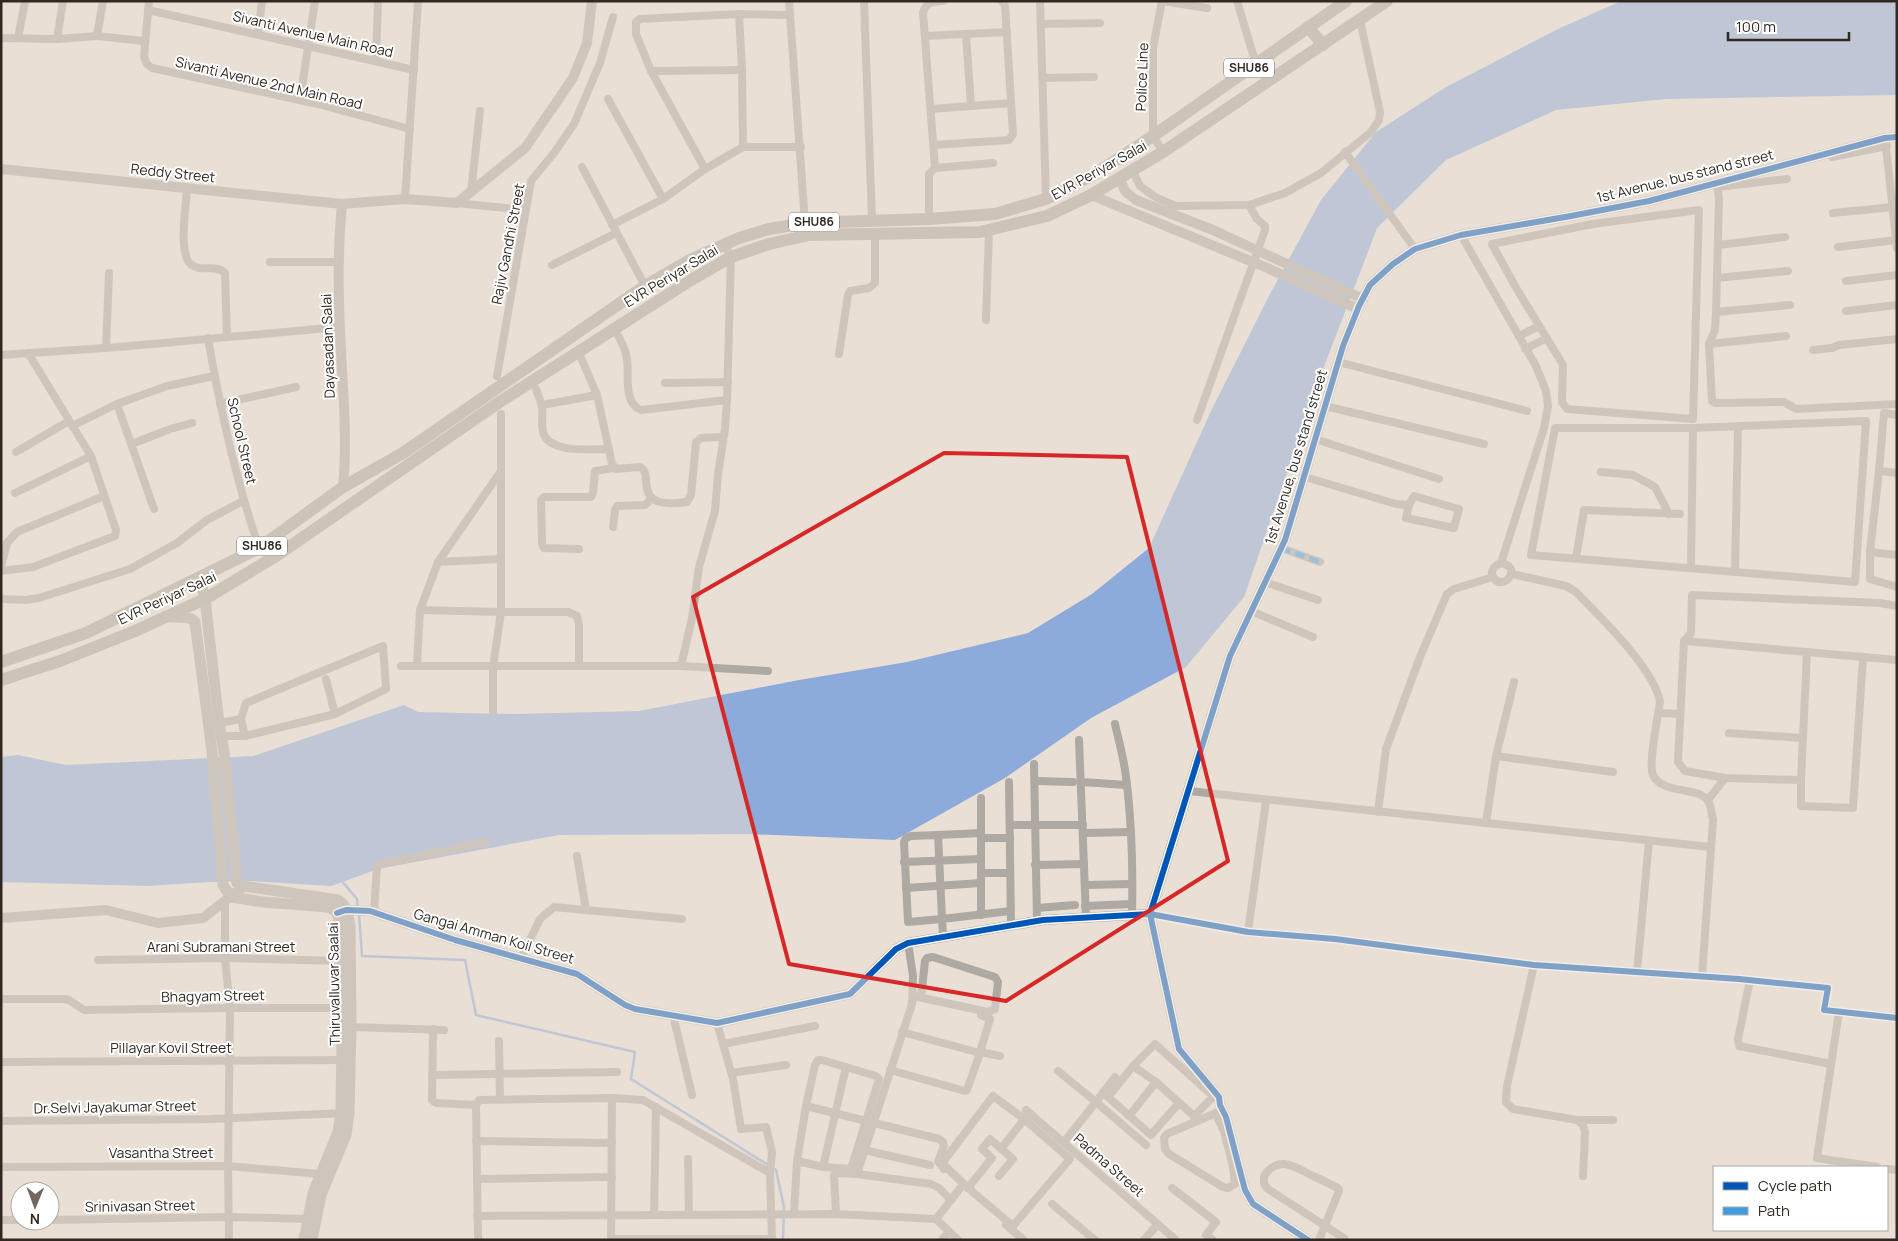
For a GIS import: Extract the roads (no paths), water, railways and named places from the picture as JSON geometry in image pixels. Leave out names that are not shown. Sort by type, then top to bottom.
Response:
[{"type":"main road","name":"EVR Periyar Salai","points":[[1,662],[86,633],[200,579],[259,548],[343,488],[403,453],[644,286],[690,260],[724,244],[769,229],[805,223],[929,219],[995,214],[1046,199],[1094,175],[1346,1]]},
{"type":"main road","name":"EVR Periyar Salai","points":[[1,680],[60,661],[205,599],[276,556],[498,403],[579,353],[614,328],[731,257],[769,244],[809,235],[980,232],[1047,216],[1091,195],[1163,152],[1388,1]]},
{"type":"main road","points":[[1308,27],[1323,45]]},
{"type":"main road","points":[[200,579],[205,599],[221,736],[218,752],[223,885],[228,899],[327,907],[346,911]]},
{"type":"main road","points":[[178,588],[187,607]]},
{"type":"main road","points":[[166,616],[191,618],[195,622],[240,884]]},
{"type":"main road","name":"Thiruvalluvar Saalai","points":[[240,884],[338,900],[342,902],[350,926],[351,1027],[345,1113],[320,1174],[307,1219],[304,1240]]},
{"type":"main road","name":"Thiruvalluvar Saalai","points":[[312,1240],[321,1195],[346,1135],[341,1060],[343,960],[340,926],[346,911]]},
{"type":"street","points":[[18,38],[25,1]]},
{"type":"street","points":[[57,39],[63,1]]},
{"type":"street","points":[[97,36],[103,1]]},
{"type":"street","name":"Sivanti Avenue 2nd Main Road","points":[[149,1],[144,57],[147,64],[152,68],[300,100],[410,130]]},
{"type":"street","points":[[258,35],[262,1]]},
{"type":"street","points":[[300,100],[315,1]]},
{"type":"street","points":[[376,62],[378,1]]},
{"type":"street","points":[[405,198],[418,1]]},
{"type":"street","points":[[457,204],[525,148],[573,78],[587,43],[592,1]]},
{"type":"street","points":[[789,1],[805,223]]},
{"type":"street","points":[[864,1],[872,220]]},
{"type":"street","points":[[935,168],[923,13],[925,6],[930,2],[943,1]]},
{"type":"street","points":[[934,146],[1009,140],[1014,134],[1005,6],[1002,1]]},
{"type":"street","points":[[1040,1],[1046,199]]},
{"type":"street","points":[[1162,1],[1207,8]]},
{"type":"street","name":"Police Line","points":[[1153,136],[1154,48],[1162,1]]},
{"type":"street","points":[[1237,1],[1256,64]]},
{"type":"street","name":"Sivanti Avenue Main Road","points":[[148,10],[414,70]]},
{"type":"street","points":[[705,168],[651,71],[636,34],[636,22],[640,19],[739,14],[789,15]]},
{"type":"street","points":[[739,14],[743,147]]},
{"type":"street","name":"Rajiv Gandhi Street","points":[[497,376],[531,182],[574,124],[600,63],[613,16]]},
{"type":"street","points":[[1132,170],[1140,186],[1157,198],[1176,206],[1249,205],[1285,193],[1308,182],[1371,132],[1379,120],[1380,112],[1360,20]]},
{"type":"street","points":[[1041,24],[1100,23]]},
{"type":"street","points":[[925,36],[1007,32]]},
{"type":"street","points":[[966,34],[971,106]]},
{"type":"street","points":[[1,38],[57,39],[97,36],[144,41]]},
{"type":"street","points":[[651,71],[742,70]]},
{"type":"street","points":[[1043,78],[1094,77]]},
{"type":"street","points":[[608,99],[663,199]]},
{"type":"street","points":[[931,109],[1011,103]]},
{"type":"street","points":[[472,192],[480,111]]},
{"type":"street","points":[[1153,136],[1163,152]]},
{"type":"street","name":"1st Avenue, bus stand street","points":[[1308,1240],[1294,1236],[1253,1204],[1245,1190],[1219,1112],[1219,1097],[1215,1095],[1179,1049],[1150,914],[1230,656],[1282,548],[1305,477],[1338,362],[1370,285],[1393,264],[1415,249],[1461,235],[1649,201],[1886,143],[1897,138]]},
{"type":"street","points":[[1823,159],[1886,143],[1897,248]]},
{"type":"street","points":[[552,265],[663,199],[705,168],[743,147],[801,147]]},
{"type":"street","points":[[1345,152],[1415,249]]},
{"type":"street","points":[[929,219],[928,174],[935,168],[994,163]]},
{"type":"street","points":[[582,167],[644,286]]},
{"type":"street","name":"Reddy Street","points":[[1,170],[342,204],[405,198],[457,204]]},
{"type":"street","points":[[1119,178],[1125,190],[1136,200],[1213,230],[1363,299]]},
{"type":"street","points":[[1786,179],[1718,185],[1715,330],[1709,344],[1712,401],[1715,403],[1784,402],[1796,409],[1897,404]]},
{"type":"street","points":[[187,188],[184,241],[187,259],[196,267],[219,269],[225,273],[227,337]]},
{"type":"street","points":[[1091,195],[1265,267],[1358,310]]},
{"type":"street","name":"Dayasadan Salai","points":[[342,204],[340,327],[346,452],[343,488]]},
{"type":"street","points":[[457,204],[525,210]]},
{"type":"street","points":[[1197,420],[1265,230],[1265,226],[1257,218],[1249,205]]},
{"type":"street","points":[[1833,213],[1893,207]]},
{"type":"street","points":[[1699,210],[1693,419],[1567,409],[1562,402],[1562,365],[1538,326],[1492,244],[1593,224],[1699,210]]},
{"type":"street","points":[[986,320],[989,230]]},
{"type":"street","points":[[839,354],[850,291],[869,288],[875,283],[875,234]]},
{"type":"street","points":[[1461,235],[1536,366],[1546,391],[1548,406],[1544,428],[1501,563]]},
{"type":"street","points":[[1718,245],[1785,237]]},
{"type":"street","points":[[1838,247],[1896,240]]},
{"type":"street","points":[[681,666],[692,618],[699,567],[715,511],[727,400],[731,257],[724,244]]},
{"type":"street","points":[[270,262],[340,262]]},
{"type":"street","points":[[1717,278],[1788,270]]},
{"type":"street","points":[[106,348],[109,273]]},
{"type":"street","points":[[1846,280],[1897,275]]},
{"type":"street","points":[[1716,312],[1790,305]]},
{"type":"street","points":[[1846,311],[1897,305]]},
{"type":"street","points":[[1519,336],[1538,326]]},
{"type":"street","points":[[1,355],[106,348],[340,327]]},
{"type":"street","points":[[614,328],[627,354],[630,401],[637,408],[641,410],[727,400]]},
{"type":"street","points":[[1709,344],[1786,336]]},
{"type":"street","name":"School Street","points":[[208,338],[220,404],[243,501],[259,548]]},
{"type":"street","points":[[1525,349],[1546,338]]},
{"type":"street","points":[[1813,350],[1832,348],[1839,345],[1897,340]]},
{"type":"street","points":[[1,571],[33,567],[113,538],[116,530],[91,456],[28,353]]},
{"type":"street","points":[[579,353],[597,395],[614,468]]},
{"type":"street","points":[[1338,362],[1527,411]]},
{"type":"street","points":[[16,452],[70,423],[117,404],[167,386],[214,376]]},
{"type":"street","points":[[665,383],[728,382]]},
{"type":"street","points":[[220,404],[296,387]]},
{"type":"street","points":[[536,389],[542,406],[543,432],[553,445],[580,449],[609,449]]},
{"type":"street","points":[[542,406],[597,395]]},
{"type":"street","points":[[117,404],[154,509]]},
{"type":"street","points":[[1325,406],[1484,444]]},
{"type":"street","points":[[1897,414],[1884,413],[1870,552],[1870,580],[1897,587]]},
{"type":"street","points":[[493,712],[493,666],[501,612],[502,414]]},
{"type":"street","points":[[1866,422],[1856,582],[1531,555],[1555,428],[1693,428],[1738,426],[1866,422]]},
{"type":"street","points":[[132,444],[170,429],[192,423]]},
{"type":"street","points":[[1735,571],[1738,426]]},
{"type":"street","points":[[1691,567],[1693,428]]},
{"type":"street","points":[[579,549],[544,548],[542,544],[541,500],[544,497],[591,497],[593,493],[593,473],[595,471],[640,466],[645,471],[645,486],[651,499],[656,501],[686,502],[691,495],[696,442],[702,438],[723,437]]},
{"type":"street","points":[[1315,439],[1439,479]]},
{"type":"street","points":[[15,493],[91,456]]},
{"type":"street","points":[[1879,471],[1897,473]]},
{"type":"street","points":[[417,666],[420,610],[438,562],[501,472]]},
{"type":"street","points":[[1601,472],[1633,475],[1654,487],[1669,514]]},
{"type":"street","points":[[1305,477],[1396,504],[1409,505]]},
{"type":"street","points":[[1527,481],[1545,484]]},
{"type":"street","points":[[1,567],[6,543],[17,532],[104,496]]},
{"type":"street","points":[[1414,496],[1459,508],[1454,528],[1406,518],[1409,505],[1414,496]]},
{"type":"street","points":[[613,527],[615,510],[618,506],[645,504],[651,499]]},
{"type":"street","points":[[1,599],[25,600],[39,598],[130,569],[177,544],[207,520],[243,501]]},
{"type":"street","points":[[1576,558],[1584,510],[1680,514]]},
{"type":"street","points":[[1282,548],[1320,562]]},
{"type":"street","points":[[1870,552],[1897,555]]},
{"type":"street","points":[[438,562],[500,559]]},
{"type":"street","points":[[1501,563],[1507,564],[1511,568],[1512,574],[1509,580],[1503,582],[1497,581],[1493,577],[1492,571],[1495,565],[1501,563]]},
{"type":"street","points":[[1512,574],[1566,586],[1576,592],[1624,642],[1654,683],[1660,702],[1651,765],[1653,776],[1670,788],[1698,793],[1708,800],[1713,820],[1702,977]]},
{"type":"street","points":[[1378,812],[1386,749],[1420,657],[1447,594],[1454,589],[1493,577]]},
{"type":"street","points":[[1265,582],[1318,600]]},
{"type":"street","points":[[1802,780],[1725,778],[1685,771],[1678,762],[1684,641],[1691,633],[1692,595],[1880,603],[1897,606]]},
{"type":"street","points":[[420,610],[568,612],[576,616],[579,624],[579,665]]},
{"type":"street","points":[[1251,612],[1313,637]]},
{"type":"street","points":[[1684,641],[1897,660]]},
{"type":"street","points":[[221,736],[245,736],[335,714],[386,689],[383,646],[246,703],[241,719],[245,736]]},
{"type":"street","points":[[1807,652],[1801,806],[1854,808],[1863,657]]},
{"type":"street","points":[[401,666],[681,666],[768,671]]},
{"type":"street","points":[[326,679],[335,714]]},
{"type":"street","points":[[1486,823],[1496,756],[1514,682]]},
{"type":"street","points":[[1659,713],[1680,714]]},
{"type":"street","points":[[219,722],[241,719]]},
{"type":"street","points":[[1115,724],[1127,785],[1131,832],[1132,915]]},
{"type":"street","points":[[1729,734],[1803,738]]},
{"type":"street","points":[[1079,740],[1086,918]]},
{"type":"street","points":[[1496,756],[1613,772]]},
{"type":"street","points":[[1034,764],[1037,921]]},
{"type":"street","points":[[1708,800],[1725,778]]},
{"type":"street","points":[[1034,781],[1073,782]]},
{"type":"street","points":[[1009,782],[1011,925]]},
{"type":"street","points":[[1082,782],[1127,785]]},
{"type":"street","points":[[1189,791],[1266,801],[1711,847]]},
{"type":"street","points":[[981,798],[981,915]]},
{"type":"street","points":[[1248,932],[1266,801]]},
{"type":"street","points":[[1010,825],[1131,832]]},
{"type":"street","points":[[1010,838],[938,835],[911,836],[906,838],[904,842],[908,922],[1010,911]]},
{"type":"street","points":[[938,835],[943,936]]},
{"type":"street","points":[[1637,972],[1649,841]]},
{"type":"street","points":[[372,912],[377,864],[486,842]]},
{"type":"street","points":[[577,856],[586,910]]},
{"type":"street","points":[[904,862],[980,859]]},
{"type":"street","points":[[1035,865],[1084,864]]},
{"type":"street","points":[[980,873],[1010,873]]},
{"type":"street","points":[[906,888],[981,883]]},
{"type":"street","points":[[1,918],[106,910],[158,923],[203,918],[228,899],[240,884]]},
{"type":"street","points":[[1085,885],[1132,884]]},
{"type":"street","points":[[228,899],[225,958],[230,1008],[229,1240]]},
{"type":"street","points":[[1085,906],[1132,904]]},
{"type":"street","points":[[1036,908],[1075,905]]},
{"type":"street","points":[[521,958],[540,919],[554,907],[682,919]]},
{"type":"street","name":"Gangai Amman Koil Street","points":[[346,911],[372,912],[456,940],[577,974],[625,1005],[635,1009],[717,1023],[850,994],[896,949],[908,942],[1037,921],[1150,914]]},
{"type":"street","points":[[1150,914],[1248,932],[1336,939],[1534,966],[1750,980],[1828,988],[1824,1010],[1897,1018]]},
{"type":"street","points":[[797,1161],[823,1167],[852,1169],[890,1070],[912,998],[913,976],[908,942]]},
{"type":"street","points":[[912,998],[921,998],[988,1012],[995,1009],[998,982],[995,977],[932,957],[927,958],[925,961],[921,998]]},
{"type":"street","name":"Arani Subramani Street","points":[[98,960],[225,958],[343,960]]},
{"type":"street","points":[[1534,966],[1507,1086],[1506,1102],[1513,1109],[1576,1120],[1613,1120]]},
{"type":"street","points":[[1750,980],[1738,1039],[1739,1046],[1831,1064]]},
{"type":"street","points":[[890,1070],[965,1091],[967,1090],[980,1052],[990,1018],[912,998]]},
{"type":"street","name":"Bhagyam Street","points":[[1,999],[64,999],[69,1000],[84,1010],[342,1008]]},
{"type":"street","points":[[1839,1012],[1817,1158],[1870,1166]]},
{"type":"street","points":[[673,1015],[692,1094]]},
{"type":"street","points":[[717,1023],[731,1072],[741,1130],[766,1127],[772,1152],[771,1169],[783,1214]]},
{"type":"street","points":[[723,1044],[815,1026]]},
{"type":"street","points":[[351,1027],[444,1030]]},
{"type":"street","points":[[433,1029],[432,1099],[434,1102],[476,1104]]},
{"type":"street","points":[[902,1032],[1000,1056]]},
{"type":"street","points":[[499,1041],[500,1098]]},
{"type":"street","points":[[1134,1066],[1156,1082],[1178,1104],[1194,1116],[1215,1095],[1155,1044],[1134,1066],[1108,1097],[1129,1116],[1151,1135],[1178,1104]]},
{"type":"street","name":"Pillayar Kovil Street","points":[[1,1062],[341,1060]]},
{"type":"street","points":[[612,1098],[611,1239],[772,1239],[783,1214],[797,1161],[806,1106],[816,1062],[822,1060],[876,1076],[879,1079],[857,1174]]},
{"type":"street","points":[[731,1072],[786,1065]]},
{"type":"street","points":[[823,1167],[846,1067]]},
{"type":"street","points":[[1058,1070],[1146,1145]]},
{"type":"street","points":[[432,1075],[617,1072]]},
{"type":"street","points":[[1064,1142],[1115,1077]]},
{"type":"street","points":[[1129,1116],[1156,1082]]},
{"type":"street","points":[[993,1096],[1026,1114],[1070,1159],[1013,1226],[964,1188],[943,1162],[993,1096]]},
{"type":"street","points":[[478,1240],[476,1104],[482,1099],[612,1098],[643,1100],[771,1169]]},
{"type":"street","points":[[806,1106],[939,1139],[943,1142],[944,1146],[938,1158],[939,1163],[964,1188],[1024,1240]]},
{"type":"street","points":[[654,1215],[656,1107]]},
{"type":"street","points":[[1219,1112],[1167,1134],[1164,1138],[1165,1150],[1228,1188],[1234,1184],[1236,1167]]},
{"type":"street","name":"Dr.Selvi Jayakumar Street","points":[[1,1121],[229,1118],[345,1113]]},
{"type":"street","points":[[1001,1148],[1026,1114]]},
{"type":"street","name":"Padma Street","points":[[1026,1114],[1064,1142],[1176,1240]]},
{"type":"street","points":[[1576,1120],[1583,1125],[1585,1132],[1583,1176]]},
{"type":"street","points":[[936,1219],[951,1200],[992,1158],[982,1149],[990,1139],[1013,1159],[999,1176]]},
{"type":"street","points":[[476,1140],[612,1143]]},
{"type":"street","points":[[864,1150],[930,1165]]},
{"type":"street","points":[[688,1158],[689,1215]]},
{"type":"street","points":[[1319,1240],[1324,1226],[1339,1189],[1290,1164],[1278,1164],[1268,1171],[1264,1184],[1268,1188],[1324,1226],[1344,1239]]},
{"type":"street","name":"Vasantha Street","points":[[1,1166],[228,1166],[320,1174]]},
{"type":"street","points":[[836,1214],[834,1175],[837,1173],[931,1184],[939,1188],[951,1200]]},
{"type":"street","points":[[476,1179],[612,1178]]},
{"type":"street","points":[[1172,1188],[1216,1222],[1206,1234],[1213,1240]]},
{"type":"street","points":[[1052,1204],[1095,1240]]},
{"type":"street","points":[[477,1216],[836,1214],[936,1219],[958,1240]]},
{"type":"street","name":"Srinivasan Street","points":[[60,1220],[230,1217],[307,1219]]},
{"type":"street","points":[[1144,1240],[1158,1224]]},
{"type":"street","points":[[942,1240],[949,1232]]},
{"type":"water","points":[[1621,1],[1897,1],[1897,95],[1666,99],[1556,110],[1446,160],[1377,228],[1322,372],[1244,597],[1186,667],[1091,718],[1005,778],[895,840],[747,834],[559,835],[378,869],[331,886],[251,881],[147,886],[1,882],[1,757],[18,755],[66,765],[253,756],[404,705],[418,712],[516,714],[639,711],[799,680],[907,662],[1028,633],[1092,594],[1149,548],[1211,411],[1270,294],[1321,200],[1376,132],[1446,87],[1558,29]]},
{"type":"waterway","points":[[341,880],[357,899],[358,909]]},
{"type":"waterway","points":[[359,914],[362,956],[465,960],[476,1015],[635,1052],[631,1079],[776,1170],[784,1207],[783,1240]]}]
